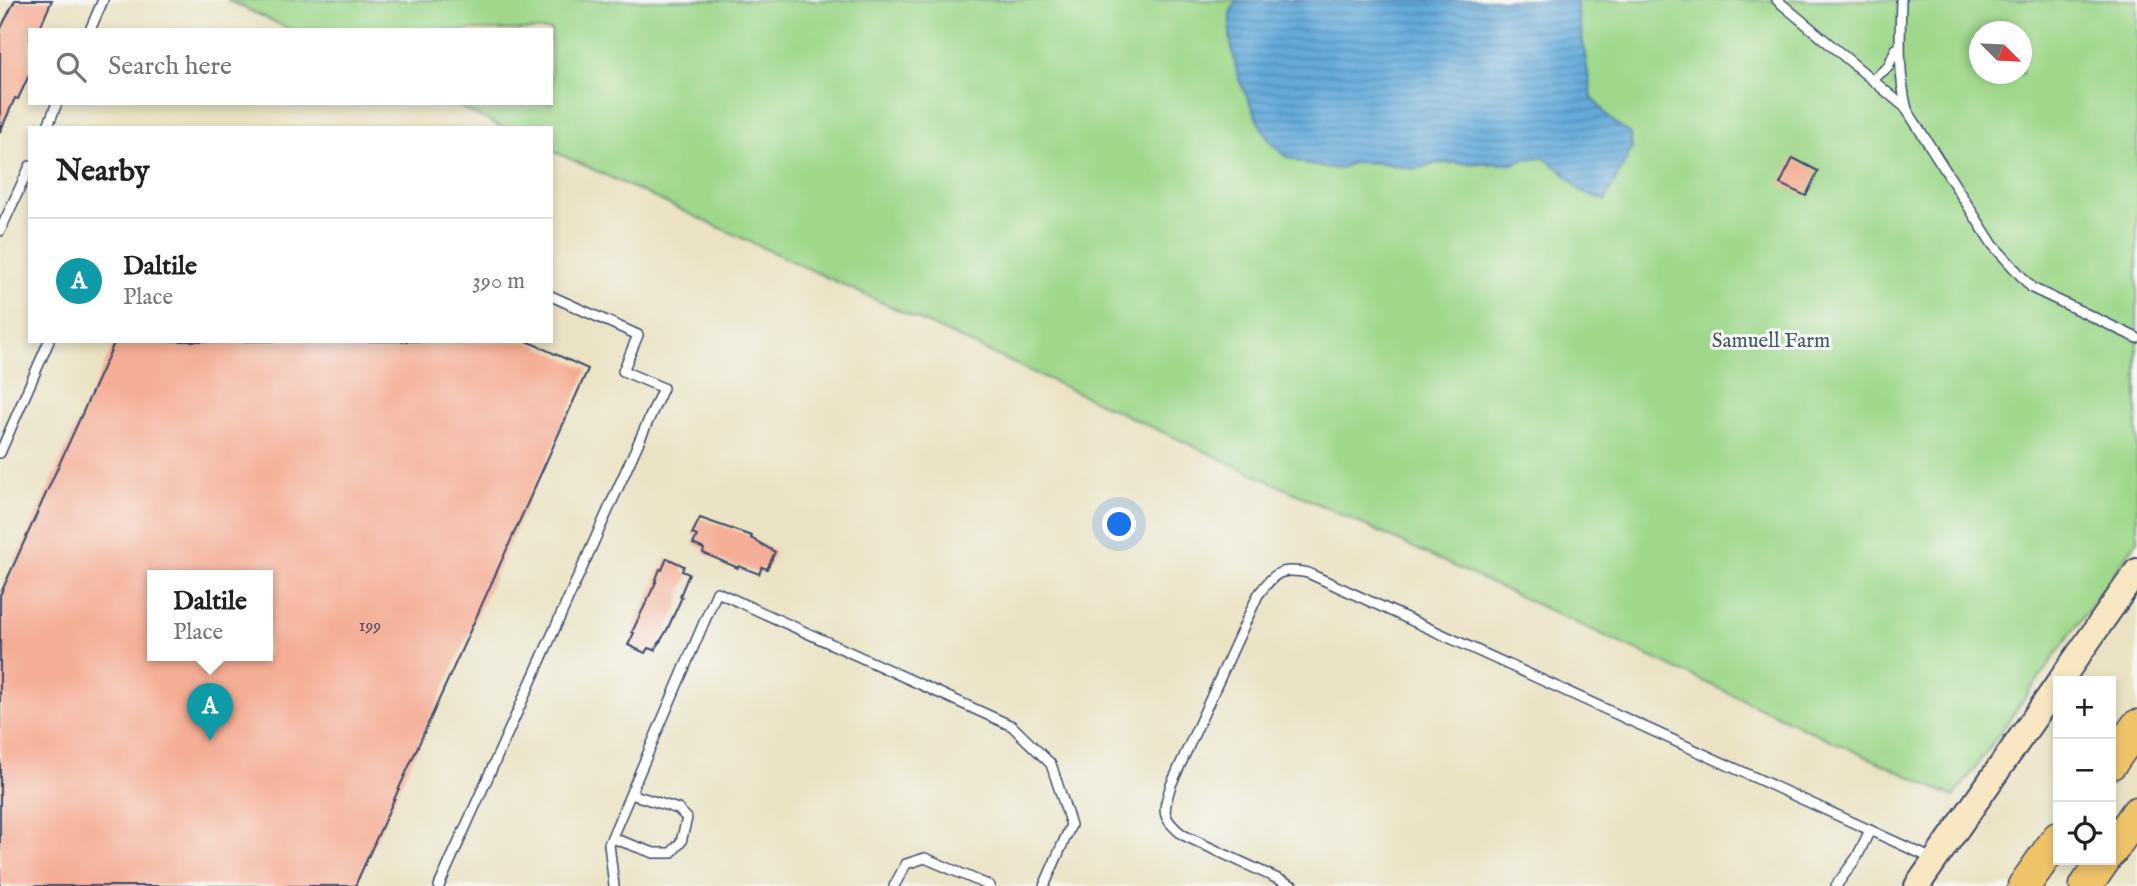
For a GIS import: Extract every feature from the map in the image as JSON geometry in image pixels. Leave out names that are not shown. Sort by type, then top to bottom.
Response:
[{"type":"highway","points":[[2116,756],[2137,726]]},
{"type":"highway","points":[[2116,844],[2137,813]]},
{"type":"highway","points":[[2028,879],[2053,845]]},
{"type":"highway","points":[[2086,886],[2101,865]]},
{"type":"main road","points":[[2063,676],[2137,572]]},
{"type":"main road","points":[[1917,886],[2053,691]]},
{"type":"lane","points":[[91,28],[103,0]]},
{"type":"lane","points":[[1777,0],[1907,110],[1993,245],[2032,288],[2137,338]]},
{"type":"lane","points":[[1901,0],[1901,86],[1907,110]]},
{"type":"lane","points":[[1873,79],[1888,66],[1900,41]]},
{"type":"lane","points":[[48,126],[56,105]]},
{"type":"lane","points":[[0,231],[28,170]]},
{"type":"lane","points":[[439,886],[663,388],[623,371],[638,335],[553,297]]},
{"type":"lane","points":[[0,453],[48,343]]},
{"type":"lane","points":[[1293,886],[1183,835],[1168,823],[1164,806],[1171,785],[1258,595],[1272,577],[1290,569],[1308,573],[1936,860]]},
{"type":"lane","points":[[614,886],[610,844],[612,838],[717,592],[1012,726],[1051,764],[1071,825],[1044,886]]},
{"type":"lane","points":[[612,838],[654,853],[671,853],[681,842],[687,818],[678,809],[631,794]]},
{"type":"lane","points":[[1836,886],[1857,857],[1870,830]]},
{"type":"lane","points":[[894,886],[906,864],[925,858],[990,886]]},
{"type":"green space","name":"Samuell Farm","points":[[227,0],[2137,0],[2137,541],[1954,797],[553,151],[553,126],[500,126],[455,105],[553,105],[553,28],[288,28]]},
{"type":"water","points":[[1236,0],[1576,0],[1592,98],[1610,119],[1630,134],[1632,148],[1605,201],[1581,191],[1561,170],[1542,157],[1513,164],[1439,163],[1414,169],[1355,162],[1338,169],[1308,165],[1287,157],[1271,143],[1238,77],[1230,38],[1230,14]]},
{"type":"building","points":[[15,0],[52,0],[40,28],[28,28],[28,77],[18,99],[15,98],[0,132],[0,30]]},
{"type":"building","points":[[1793,158],[1818,171],[1806,196],[1780,184]]},
{"type":"building","points":[[114,343],[531,343],[588,369],[355,886],[0,886],[0,595]]},
{"type":"building","points":[[700,518],[752,536],[751,538],[775,552],[767,569],[762,567],[759,574],[703,553],[704,549],[693,544],[697,536],[692,534]]},
{"type":"building","points":[[667,558],[684,566],[682,571],[689,574],[667,630],[655,650],[648,648],[645,653],[628,645]]},
{"type":"place","name":"Daltile","points":[[210,741]]}]
